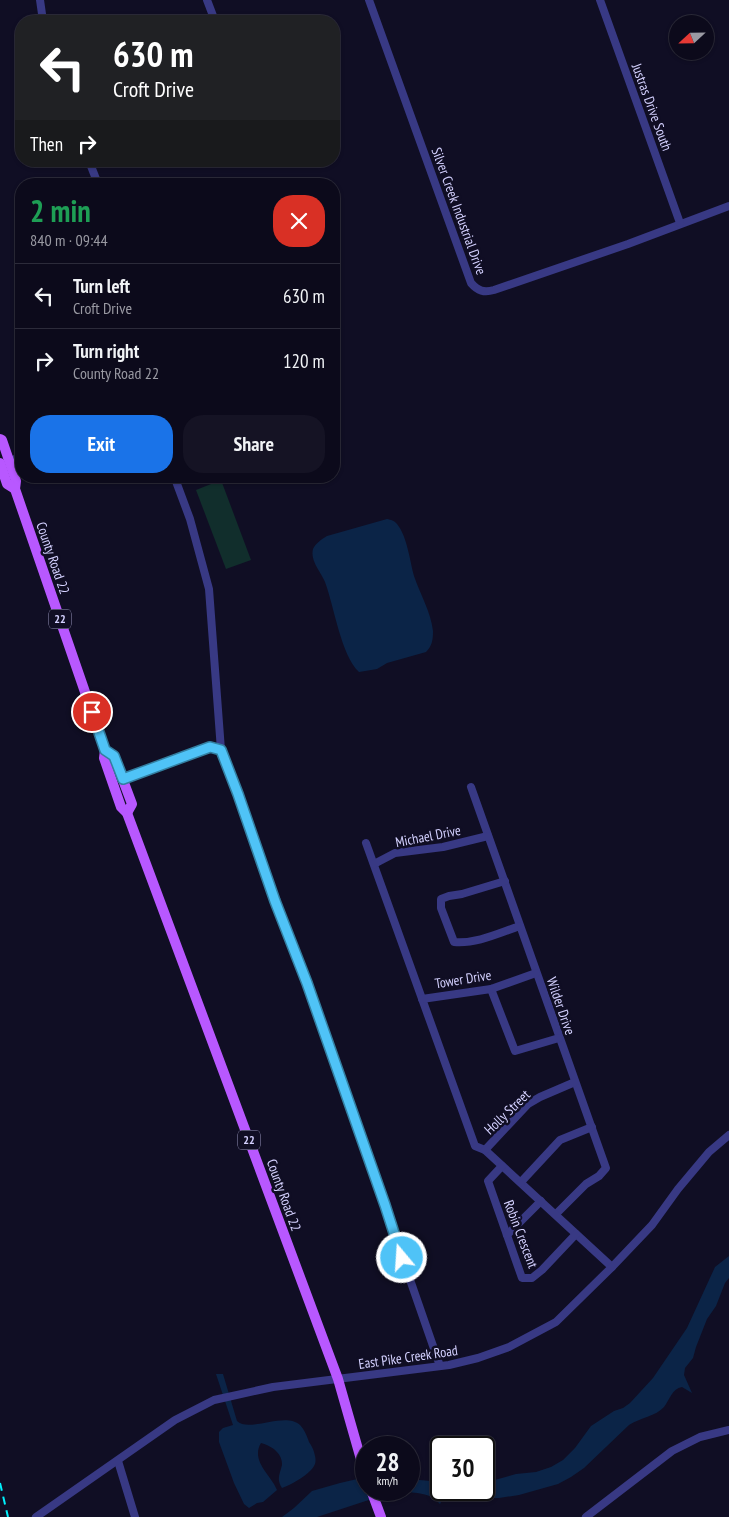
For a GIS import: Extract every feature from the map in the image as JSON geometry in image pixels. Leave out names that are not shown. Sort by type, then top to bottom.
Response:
[{"type":"main road","name":"County Road 22","points":[[0,439],[2,440],[5,462],[15,479]]},
{"type":"main road","name":"County Road 22","points":[[16,483],[15,489],[105,750],[104,758],[122,806],[127,813],[338,1379],[355,1438]]},
{"type":"main road","name":"County Road 22","points":[[105,750],[114,756],[132,804],[127,813]]},
{"type":"main road","points":[[375,1501],[381,1517]]},
{"type":"street","points":[[40,0],[42,15]]},
{"type":"street","points":[[207,0],[213,15]]},
{"type":"street","name":"Silver Creek Industrial Drive","points":[[369,0],[471,283],[475,288],[484,292],[494,290],[628,244],[729,206]]},
{"type":"street","name":"Justras Drive South","points":[[600,0],[680,223]]},
{"type":"street","points":[[177,483],[190,519],[209,588],[221,750],[275,901],[310,991],[440,1366]]},
{"type":"street","points":[[123,779],[210,747],[221,750]]},
{"type":"street","name":"Wilder Drive","points":[[471,786],[606,1168],[599,1176],[586,1184],[556,1214]]},
{"type":"street","name":"Michael Drive","points":[[374,864],[395,853],[443,847],[488,836]]},
{"type":"street","points":[[366,843],[475,1146],[485,1150],[612,1267]]},
{"type":"street","points":[[504,881],[441,899],[442,908],[454,942],[487,938],[520,926]]},
{"type":"street","name":"Tower Drive","points":[[422,999],[492,989],[536,973]]},
{"type":"street","points":[[492,989],[515,1051],[559,1038]]},
{"type":"street","name":"Holly Street","points":[[485,1150],[528,1104],[575,1082]]},
{"type":"street","points":[[521,1182],[560,1140],[592,1127]]},
{"type":"street","name":"East Pike Creek Road","points":[[36,1517],[175,1420],[214,1400],[273,1387],[440,1366],[478,1358],[509,1347],[556,1322],[652,1225],[678,1189],[710,1152],[729,1135]]},
{"type":"street","name":"Robin Crescent","points":[[502,1166],[488,1181],[522,1278],[532,1278],[542,1270],[576,1234]]},
{"type":"street","points":[[507,1235],[540,1201]]},
{"type":"street","points":[[586,1517],[672,1451],[700,1437],[729,1430]]},
{"type":"street","points":[[118,1461],[135,1517]]},
{"type":"green space","points":[[214,483],[222,483],[251,560],[226,569],[196,490]]},
{"type":"water","points":[[387,519],[396,523],[403,535],[414,576],[430,617],[433,631],[432,640],[426,652],[387,663],[377,669],[359,672],[347,654],[325,582],[316,566],[312,553],[317,543],[327,536]]},
{"type":"water","points":[[729,1256],[729,1278],[725,1283],[716,1306],[707,1319],[693,1358],[685,1368],[684,1375],[692,1393],[682,1387],[676,1390],[661,1410],[629,1425],[584,1468],[558,1484],[519,1495],[495,1498],[495,1480],[516,1474],[536,1472],[551,1467],[563,1460],[575,1448],[591,1426],[630,1403],[653,1378],[687,1328],[715,1267]]},
{"type":"water","points":[[216,1374],[223,1374],[237,1421],[250,1425],[286,1420],[293,1421],[303,1429],[313,1448],[316,1459],[313,1468],[304,1476],[282,1488],[279,1479],[282,1461],[278,1453],[261,1443],[258,1450],[260,1462],[277,1490],[263,1502],[249,1508],[244,1504],[234,1483],[219,1442],[219,1432],[223,1428],[233,1425]]},
{"type":"water","points":[[355,1480],[355,1501],[366,1501],[317,1517],[282,1517],[312,1491]]},
{"type":"water","points":[[420,1480],[430,1481],[430,1496],[420,1493]]},
{"type":"railway","points":[[0,1483],[8,1517]]},
{"type":"route","points":[[92,712],[105,750],[114,756],[123,779],[210,747],[221,750],[275,901],[307,983],[402,1258]]}]
